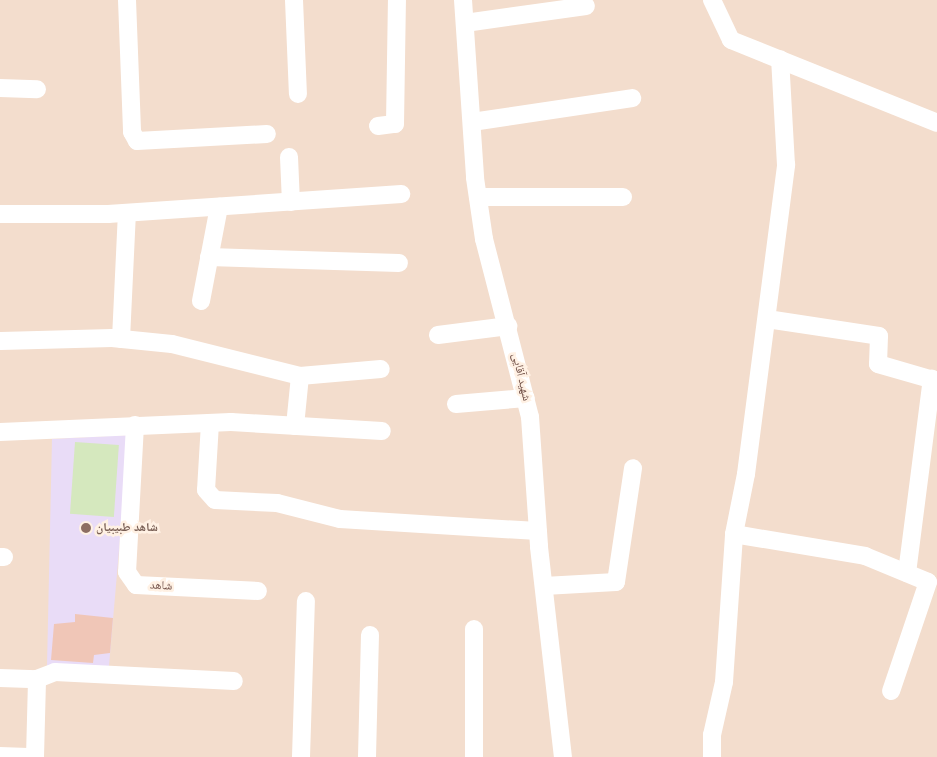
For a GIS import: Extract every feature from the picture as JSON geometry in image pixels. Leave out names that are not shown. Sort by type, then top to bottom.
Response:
[{"type":"street","points":[[127,0],[132,132],[137,141],[267,134]]},
{"type":"street","points":[[294,0],[298,94]]},
{"type":"street","points":[[378,126],[395,124],[397,0]]},
{"type":"street","name":"شهید آقایی","points":[[464,0],[478,197],[484,239],[526,398],[536,471],[538,531],[563,757]]},
{"type":"street","points":[[712,0],[731,40],[937,123]]},
{"type":"street","points":[[465,23],[586,6]]},
{"type":"street","points":[[712,757],[725,672],[734,534],[767,319],[786,166],[780,59]]},
{"type":"street","points":[[0,88],[37,89]]},
{"type":"street","points":[[472,122],[632,98]]},
{"type":"street","points":[[289,158],[290,202]]},
{"type":"street","points":[[0,214],[127,213],[401,194]]},
{"type":"street","points":[[478,197],[623,197]]},
{"type":"street","points":[[201,301],[219,207]]},
{"type":"street","points":[[121,339],[127,213]]},
{"type":"street","points":[[210,257],[399,263]]},
{"type":"street","points":[[767,319],[879,336],[878,364],[934,380],[907,573]]},
{"type":"street","points":[[438,335],[508,326]]},
{"type":"street","points":[[2,341],[121,339],[172,344],[300,376],[381,369]]},
{"type":"street","points":[[295,426],[300,376]]},
{"type":"street","points":[[456,404],[526,398]]},
{"type":"street","points":[[210,423],[206,490],[215,500],[277,503],[340,520],[538,531]]},
{"type":"street","points":[[0,432],[210,423],[382,431]]},
{"type":"street","name":"شاهد","points":[[134,425],[127,572],[136,584],[258,591]]},
{"type":"street","points":[[544,586],[616,582],[633,468]]},
{"type":"street","points":[[734,534],[865,556],[928,582],[891,691]]},
{"type":"street","points":[[301,757],[306,602]]},
{"type":"street","points":[[474,629],[474,757]]},
{"type":"street","points":[[367,757],[370,636]]},
{"type":"street","points":[[0,678],[36,679],[55,672],[234,681]]},
{"type":"street","points":[[0,756],[35,757],[36,679]]},
{"type":"shaded area","points":[[0,0],[937,0],[937,757],[0,757]]},
{"type":"shaded area","name":"شاهد طبیبیان","points":[[129,435],[109,666],[47,666],[52,439]]},
{"type":"green space","points":[[75,442],[119,445],[114,517],[70,514]]},
{"type":"building","points":[[75,614],[113,618],[110,653],[94,655],[93,663],[51,660],[54,624],[75,622]]},
{"type":"place","name":"شاهد طبیبیان","points":[[86,528]]}]
